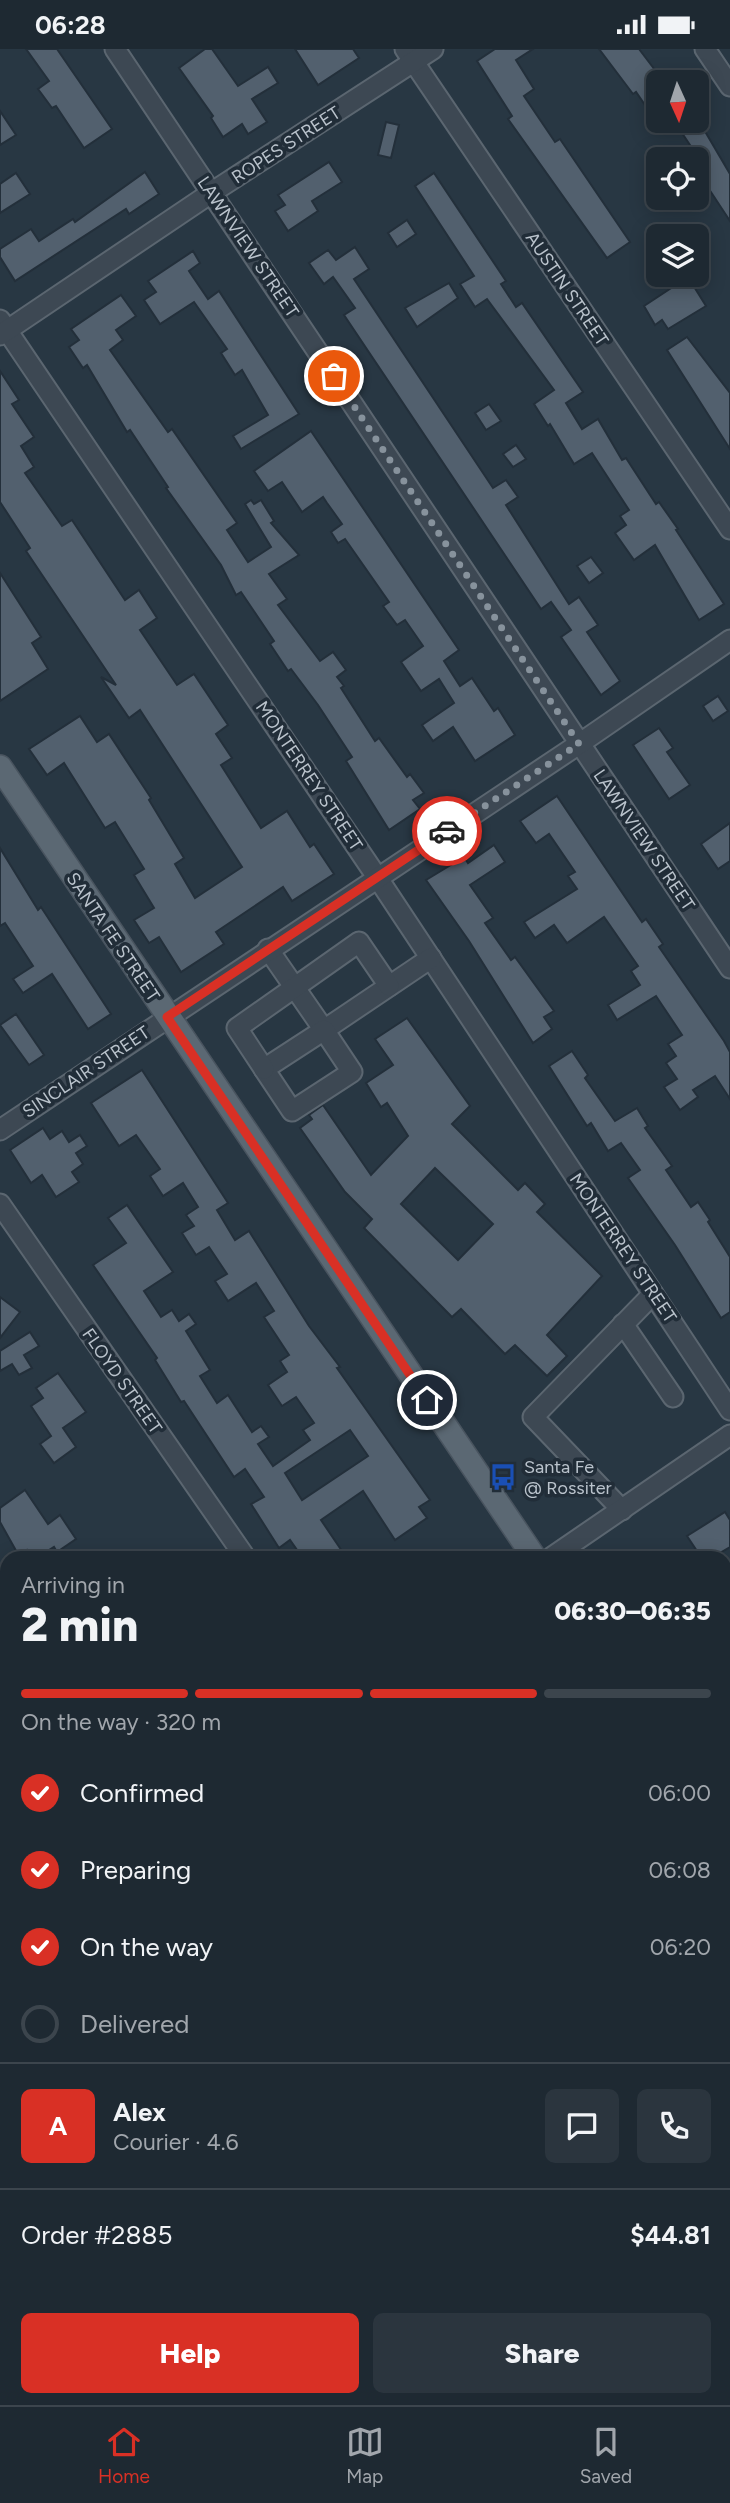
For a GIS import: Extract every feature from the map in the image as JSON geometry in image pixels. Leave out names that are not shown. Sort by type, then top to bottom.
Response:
[{"type":"main road","name":"SANTA FE STREET","points":[[0,767],[530,1551]]},
{"type":"street","name":"LAWNVIEW STREET","points":[[115,49],[730,968]]},
{"type":"street","name":"ROPES STREET","points":[[2,329],[211,193],[409,56],[433,49]]},
{"type":"street","points":[[705,49],[730,86]]},
{"type":"street","name":"AUSTIN STREET","points":[[409,56],[730,529]]},
{"type":"street","name":"MONTERREY STREET","points":[[2,329],[377,877],[730,1410]]},
{"type":"street","name":"SINCLAIR STREET","points":[[0,1130],[579,744],[730,640]]},
{"type":"street","points":[[268,949],[294,988],[324,1030],[352,1072],[292,1111],[237,1028],[294,988],[359,942],[389,986]]},
{"type":"street","points":[[264,1069],[431,958]]},
{"type":"street","name":"FLOYD STREET","points":[[0,1204],[241,1551]]},
{"type":"street","points":[[622,1510],[533,1417],[653,1294]]},
{"type":"street","points":[[623,1324],[673,1397]]},
{"type":"street","points":[[561,1551],[730,1436]]},
{"type":"building","points":[[26,49],[57,49],[112,129],[84,148],[56,106],[52,108],[38,89],[49,81]]},
{"type":"building","points":[[205,49],[212,49],[238,86],[268,67],[278,83],[252,99],[267,122],[248,134],[242,124],[223,137],[211,118],[213,116],[179,68]]},
{"type":"building","points":[[295,49],[353,49],[359,58],[318,85]]},
{"type":"building","points":[[495,49],[533,49],[516,60],[534,89],[524,96],[555,142],[560,139],[630,242],[607,258],[508,119],[512,116],[477,61]]},
{"type":"building","points":[[599,49],[639,49],[655,70],[646,70],[646,107],[636,92],[633,94]]},
{"type":"building","points":[[0,111],[16,135],[0,145]]},
{"type":"building","points":[[386,122],[399,125],[391,158],[378,155]]},
{"type":"building","points":[[682,133],[706,133],[730,174],[730,221],[709,189],[709,147],[691,147]]},
{"type":"building","points":[[329,162],[342,182],[312,201],[318,211],[288,231],[275,211],[285,205],[278,195]]},
{"type":"building","points":[[145,172],[159,194],[129,214],[126,209],[15,281],[0,257],[0,249],[31,229],[39,241],[73,219],[75,222]]},
{"type":"building","points":[[16,173],[30,194],[0,213],[0,184]]},
{"type":"building","points":[[434,173],[506,281],[501,284],[516,307],[522,303],[583,392],[566,403],[582,429],[598,419],[622,460],[626,458],[656,504],[659,502],[678,529],[676,530],[724,604],[699,620],[655,545],[634,560],[615,533],[626,525],[620,516],[629,510],[592,453],[574,464],[550,424],[548,426],[534,404],[554,390],[487,299],[475,307],[460,284],[474,276],[415,186]]},
{"type":"building","points":[[407,220],[416,234],[397,247],[388,233]]},
{"type":"building","points":[[355,247],[369,269],[354,279],[493,488],[506,480],[518,497],[506,505],[569,604],[579,597],[598,625],[587,632],[620,681],[601,695],[561,637],[571,630],[551,602],[541,609],[344,315],[355,308],[333,277],[324,284],[309,263],[328,250],[336,260]]},
{"type":"building","points":[[193,251],[200,263],[189,271],[208,299],[219,291],[299,414],[241,449],[233,436],[268,415],[242,370],[235,375],[221,353],[227,349],[194,302],[160,324],[144,300],[156,292],[148,281]]},
{"type":"building","points":[[449,283],[458,298],[417,327],[405,308]]},
{"type":"building","points":[[673,287],[694,287],[706,306],[668,329],[662,320],[655,325],[644,306]]},
{"type":"building","points":[[121,295],[136,316],[116,330],[123,340],[110,350],[168,432],[172,429],[237,523],[227,530],[248,562],[271,547],[245,504],[251,500],[254,504],[261,500],[274,521],[271,523],[299,555],[269,574],[287,599],[278,605],[320,661],[333,652],[346,670],[337,677],[344,686],[341,688],[375,741],[379,738],[407,777],[410,774],[424,793],[413,800],[420,809],[389,830],[346,761],[352,757],[318,705],[291,669],[288,671],[270,644],[274,641],[241,592],[236,595],[221,565],[166,488],[168,487],[130,430],[127,432],[87,365],[83,368],[69,347],[79,340],[71,329]]},
{"type":"building","points":[[687,337],[730,393],[730,449],[667,350]]},
{"type":"building","points":[[0,371],[19,400],[12,404],[34,437],[21,446],[34,467],[25,473],[62,526],[72,520],[125,600],[139,590],[157,618],[140,630],[177,685],[194,674],[228,725],[216,734],[232,758],[221,765],[261,828],[287,811],[310,847],[314,844],[334,874],[292,901],[283,887],[216,932],[224,944],[181,972],[159,937],[149,943],[134,920],[154,908],[134,875],[144,869],[115,822],[105,828],[64,763],[47,775],[29,749],[80,716],[97,742],[109,734],[151,798],[149,800],[184,858],[175,864],[195,898],[242,867],[140,710],[129,718],[101,677],[116,685],[26,551],[30,548],[0,502]]},
{"type":"building","points":[[489,404],[501,421],[486,430],[475,413]]},
{"type":"building","points":[[311,431],[459,650],[444,661],[460,686],[472,678],[494,711],[498,708],[515,735],[475,761],[453,727],[433,741],[422,725],[454,703],[439,679],[421,691],[401,662],[423,646],[405,620],[397,625],[383,606],[389,602],[345,539],[338,543],[331,532],[342,524],[323,497],[302,512],[282,482],[268,491],[254,471]]},
{"type":"building","points":[[516,445],[526,459],[513,467],[503,454]]},
{"type":"building","points":[[591,557],[603,573],[589,583],[577,566]]},
{"type":"building","points":[[0,573],[41,637],[32,643],[48,669],[0,701]]},
{"type":"building","points":[[718,696],[728,711],[713,721],[703,706]]},
{"type":"building","points":[[659,728],[673,748],[667,752],[690,785],[669,799],[633,745]]},
{"type":"building","points":[[557,796],[642,922],[646,919],[663,944],[659,947],[724,1041],[730,1052],[730,1099],[715,1076],[693,1090],[698,1097],[680,1110],[664,1087],[677,1079],[666,1063],[676,1056],[668,1044],[682,1035],[656,996],[617,1020],[608,1005],[640,985],[631,971],[638,966],[604,917],[567,943],[554,925],[535,938],[524,922],[577,889],[568,876],[575,872],[549,834],[536,843],[520,821]]},
{"type":"building","points":[[730,823],[730,861],[718,869],[701,844]]},
{"type":"building","points":[[494,845],[505,862],[470,885],[493,918],[485,923],[511,960],[515,957],[554,1011],[544,1017],[552,1029],[533,1043],[469,941],[426,880],[464,857],[468,863]]},
{"type":"building","points":[[0,848],[38,910],[41,907],[111,1014],[88,1029],[52,974],[23,993],[13,979],[33,966],[5,923],[0,926]]},
{"type":"building","points":[[16,1014],[44,1055],[29,1065],[0,1025]]},
{"type":"building","points":[[407,1018],[470,1106],[452,1124],[518,1190],[525,1183],[545,1204],[537,1212],[602,1276],[547,1335],[567,1356],[547,1376],[515,1345],[505,1354],[461,1309],[452,1317],[364,1228],[372,1219],[345,1192],[300,1128],[312,1119],[309,1115],[323,1105],[371,1175],[408,1136],[387,1103],[381,1107],[366,1083],[393,1065],[375,1039]],"holes":[[[435,1168],[493,1224],[458,1260],[401,1204]]]},
{"type":"building","points":[[572,1051],[588,1075],[585,1078],[615,1121],[637,1108],[648,1126],[645,1128],[672,1166],[666,1170],[691,1207],[698,1202],[710,1220],[708,1222],[730,1257],[730,1312],[721,1318],[628,1178],[640,1170],[621,1143],[608,1151],[591,1123],[587,1126],[549,1066]]},
{"type":"building","points":[[142,1070],[228,1203],[217,1210],[235,1240],[249,1231],[309,1326],[340,1367],[337,1368],[430,1500],[419,1507],[427,1518],[395,1540],[363,1491],[321,1520],[342,1551],[298,1551],[290,1540],[279,1548],[251,1504],[264,1497],[245,1469],[234,1477],[184,1401],[181,1402],[155,1360],[157,1358],[93,1265],[126,1243],[108,1218],[127,1205],[173,1272],[144,1291],[161,1317],[172,1310],[179,1321],[189,1314],[196,1324],[186,1331],[210,1370],[200,1376],[217,1403],[228,1395],[252,1432],[261,1426],[269,1437],[258,1444],[273,1466],[310,1440],[303,1430],[314,1423],[296,1397],[282,1406],[268,1385],[287,1372],[280,1361],[289,1355],[264,1317],[274,1311],[256,1283],[228,1301],[215,1281],[227,1274],[209,1247],[196,1255],[182,1233],[194,1226],[186,1215],[198,1207],[183,1183],[163,1196],[150,1176],[160,1169],[136,1135],[119,1146],[91,1103]],"holes":[[[350,1430],[368,1456],[302,1500],[285,1473]]]},
{"type":"building","points":[[43,1128],[50,1139],[62,1131],[69,1142],[80,1135],[87,1146],[76,1153],[83,1164],[72,1172],[79,1182],[56,1197],[42,1175],[31,1183],[10,1150]]},
{"type":"building","points":[[0,1297],[20,1312],[0,1338]]},
{"type":"building","points":[[30,1332],[39,1346],[24,1355],[32,1368],[19,1375],[12,1364],[0,1371],[0,1351]]},
{"type":"building","points":[[58,1373],[86,1412],[63,1428],[76,1447],[54,1463],[40,1444],[51,1436],[31,1406],[43,1398],[36,1388]]},
{"type":"building","points":[[25,1490],[48,1524],[60,1515],[76,1539],[58,1551],[54,1547],[48,1551],[16,1551],[0,1522],[0,1508]]},
{"type":"building","points":[[725,1512],[730,1520],[730,1547],[723,1551],[697,1551],[687,1536]]},
{"type":"way so far","points":[[334,376],[579,744],[447,831]]},
{"type":"place","name":"Santa Fe @ Rossiter","points":[[503,1477]]},
{"type":"route","points":[[427,1400],[167,1017],[447,831]]}]
